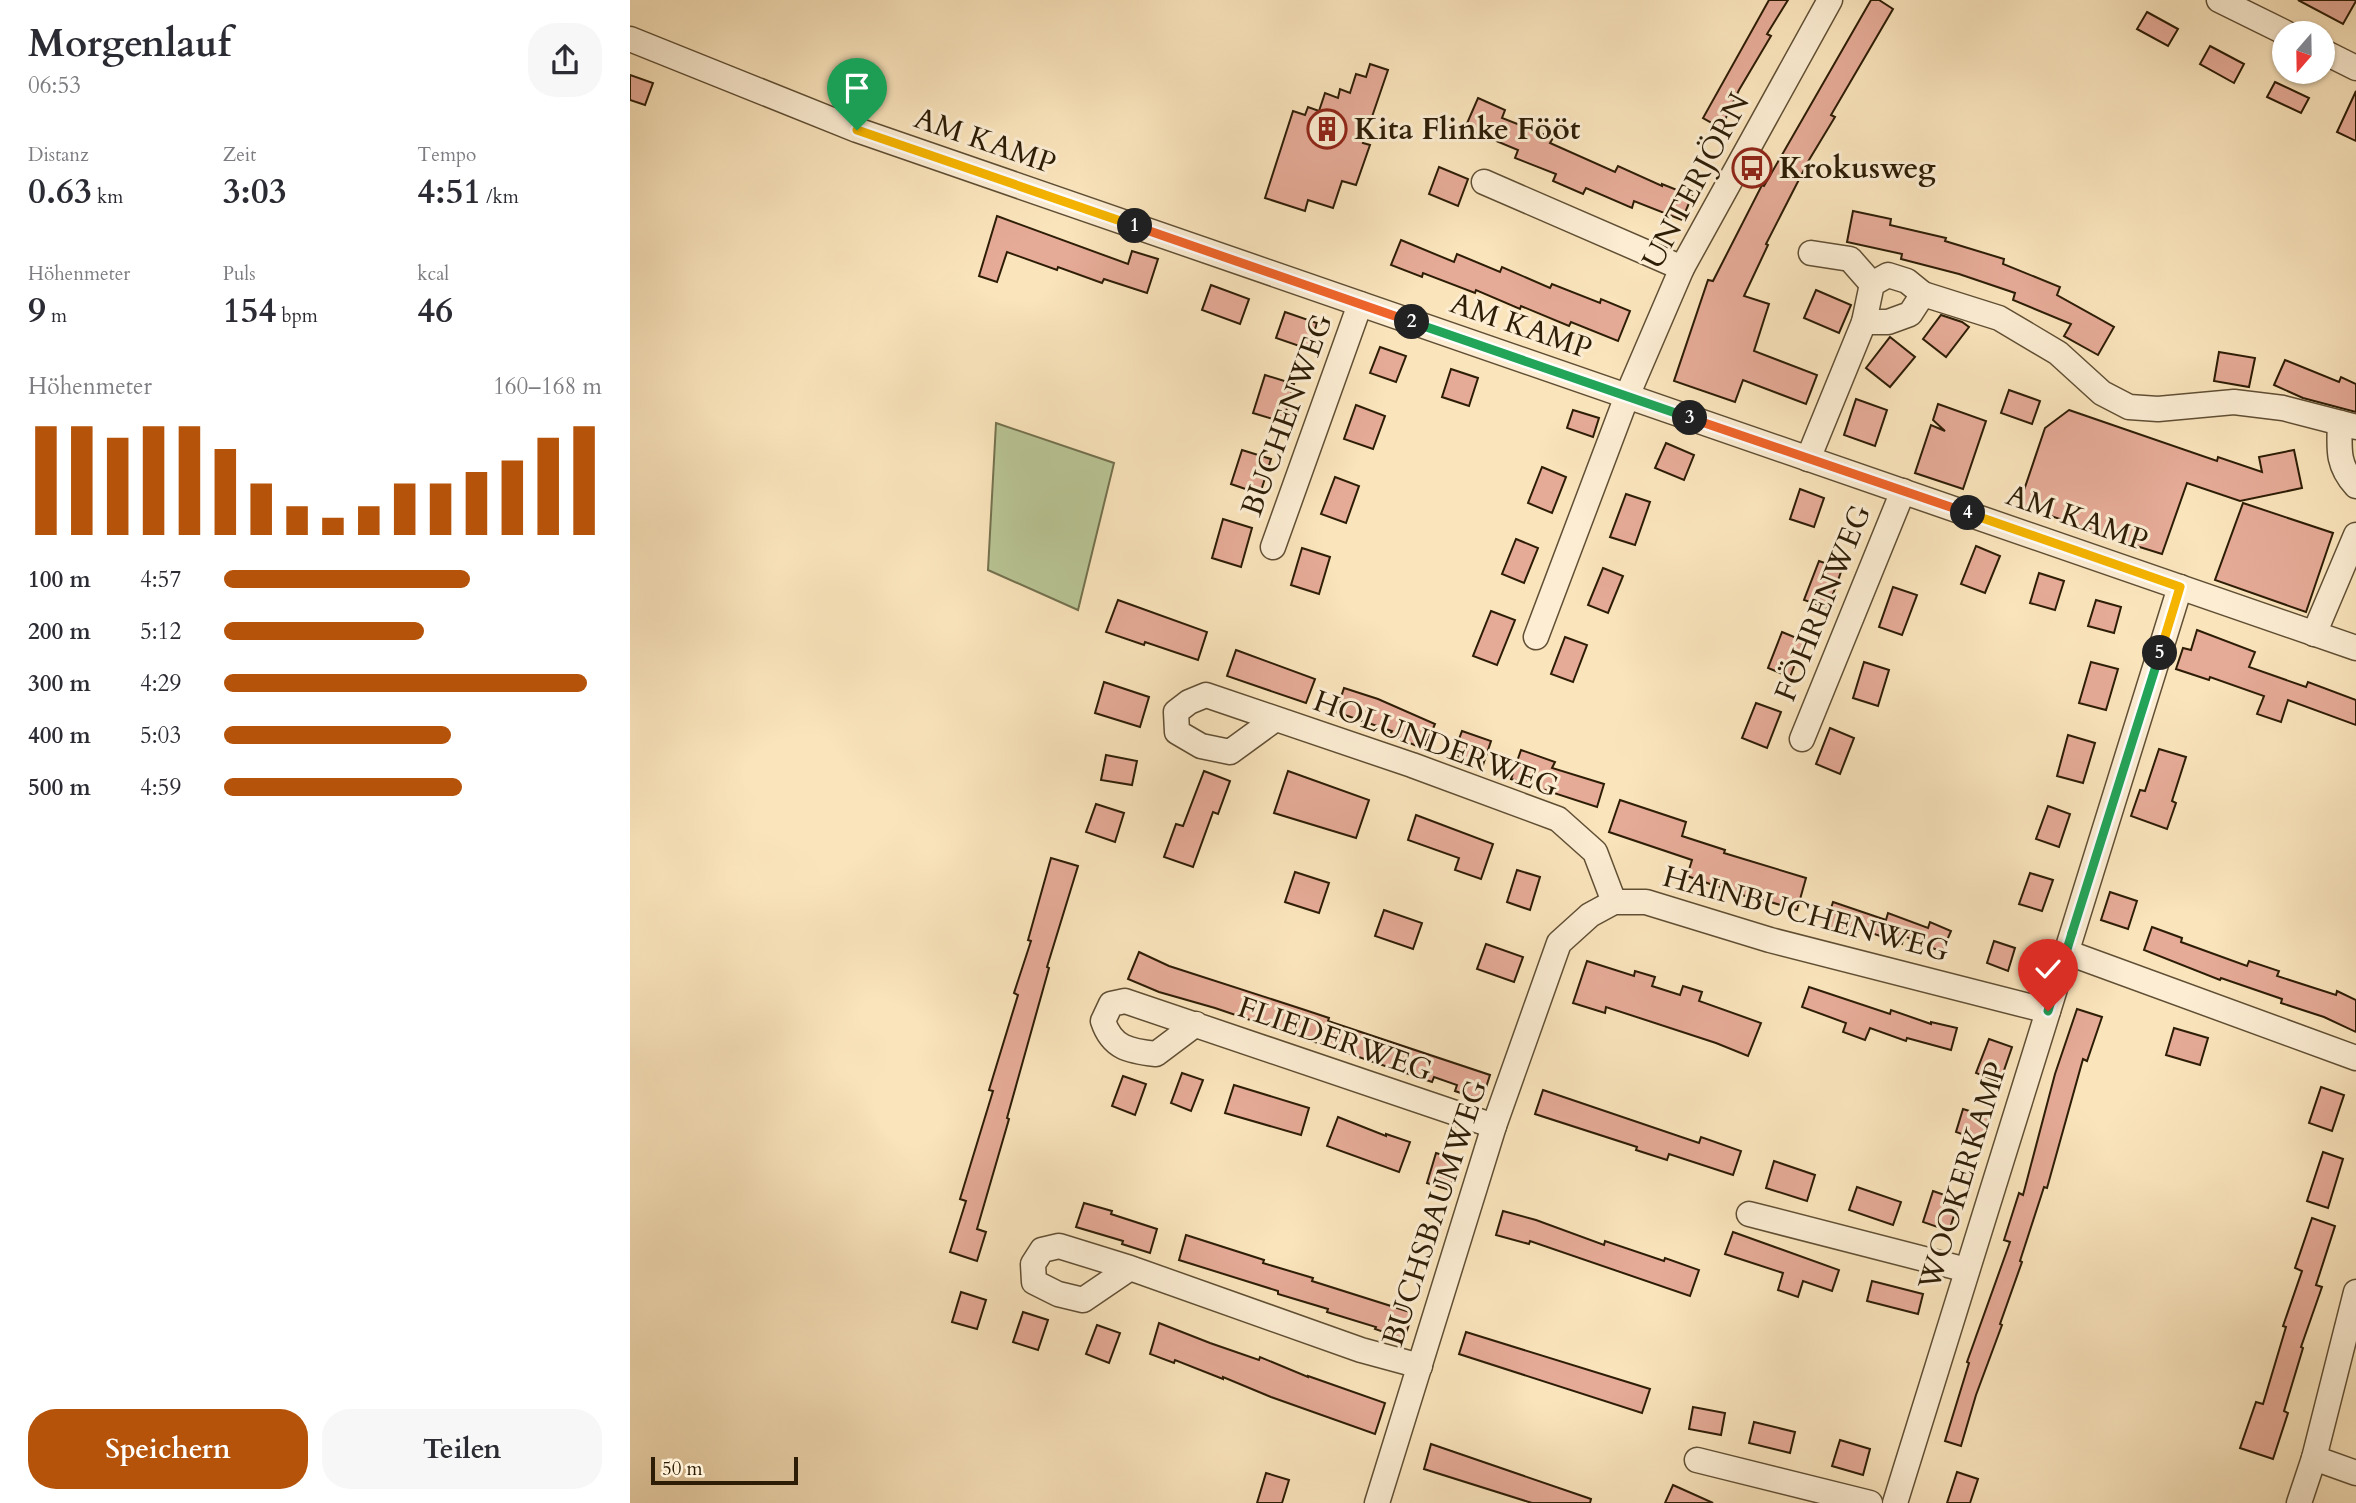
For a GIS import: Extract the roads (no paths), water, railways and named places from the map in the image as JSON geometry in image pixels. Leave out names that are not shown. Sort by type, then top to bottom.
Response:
[{"type":"street","name":"UNTERJÖRN","points":[[1536,637],[1627,396],[1682,268],[1830,0]]},
{"type":"street","points":[[2219,0],[2272,26]]},
{"type":"street","name":"AM KAMP","points":[[630,40],[857,130],[2356,648]]},
{"type":"street","points":[[2335,55],[2353,60]]},
{"type":"street","points":[[1484,182],[1682,268]]},
{"type":"street","points":[[1811,253],[1850,259],[1872,284]]},
{"type":"street","points":[[1808,459],[1864,322],[1872,284],[1888,275],[1908,281],[1923,293],[1999,318],[2058,353],[2102,393],[2129,407],[2158,410],[2234,402],[2283,408],[2348,425],[2342,469],[2356,486]]},
{"type":"street","points":[[1864,322],[1888,322],[1910,314],[1923,293]]},
{"type":"street","name":"BUCHENWEG","points":[[1273,547],[1360,304]]},
{"type":"street","name":"FÖHRENWEG","points":[[1802,739],[1903,491]]},
{"type":"street","points":[[2314,634],[2356,535]]},
{"type":"street","name":"WOOKERKAMP","points":[[1895,1503],[2180,587]]},
{"type":"street","name":"HOLUNDERWEG","points":[[1275,720],[1412,765],[1558,819],[1594,852],[1614,902]]},
{"type":"street","name":"BUCHSBAUMWEG","points":[[1377,1503],[1494,1126],[1559,943],[1590,915],[1614,902]]},
{"type":"street","name":"HAINBUCHENWEG","points":[[1614,902],[1646,902],[1770,940],[2048,1011]]},
{"type":"street","points":[[2066,952],[2356,1058]]},
{"type":"street","name":"FLIEDERWEG","points":[[1196,1024],[1494,1126]]},
{"type":"street","points":[[1748,1214],[1967,1270]]},
{"type":"street","points":[[1130,1268],[1361,1350],[1420,1366]]},
{"type":"street","points":[[2299,1503],[2314,1458],[2356,1292]]},
{"type":"street","points":[[2314,1458],[2356,1473]]},
{"type":"street","points":[[1697,1460],[1870,1503]]},
{"type":"place","name":"Kita Flinke Fööt","points":[[1327,129]]},
{"type":"place","name":"Krokusweg","points":[[1752,168]]}]
